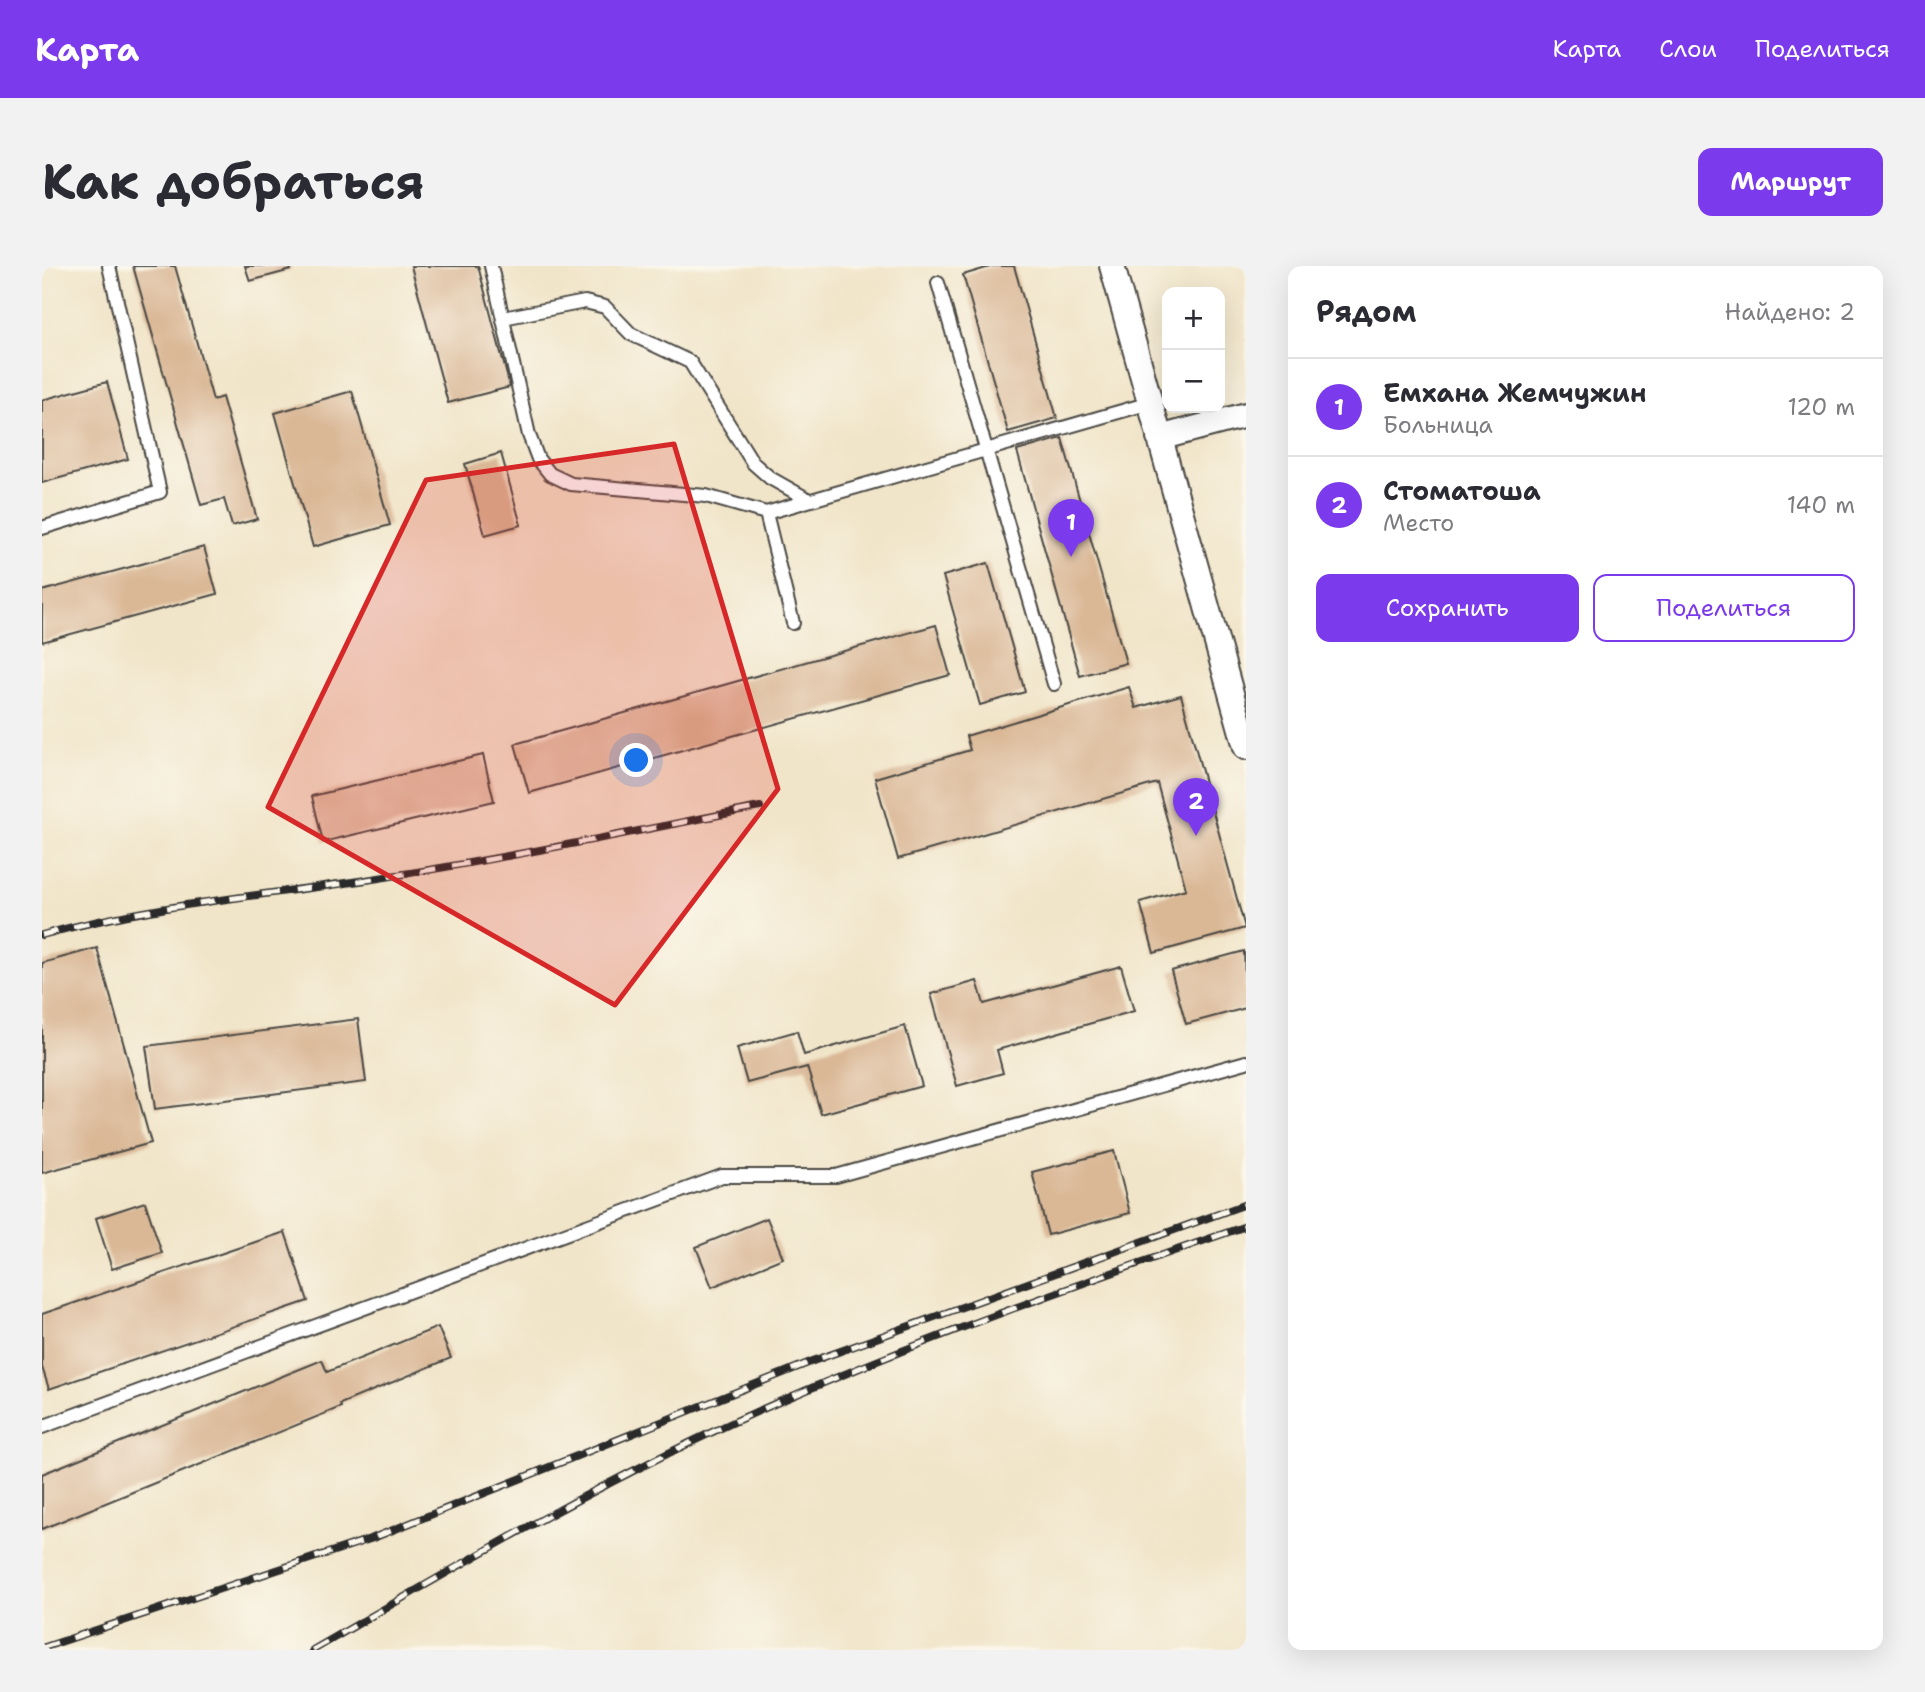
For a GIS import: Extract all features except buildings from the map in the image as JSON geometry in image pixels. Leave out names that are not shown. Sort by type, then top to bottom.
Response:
[{"type":"street","points":[[1112,266],[1246,747]]},
{"type":"street","points":[[1159,438],[1246,415]]},
{"type":"lane","points":[[42,528],[160,492],[109,266]]},
{"type":"lane","points":[[491,266],[529,435],[538,459],[550,474],[571,484],[706,496],[766,513],[1150,403]]},
{"type":"lane","points":[[939,283],[1054,684]]},
{"type":"lane","points":[[503,318],[585,302],[606,307],[631,334],[690,362],[753,463],[769,478],[810,500]]},
{"type":"lane","points":[[766,513],[793,624]]},
{"type":"lane","points":[[42,1427],[722,1176],[836,1176],[1246,1062]]},
{"type":"highlighted area","points":[[674,444],[778,789],[615,1005],[268,807],[426,480]]},
{"type":"railway","points":[[42,935],[133,914],[449,867],[760,807]]},
{"type":"railway","points":[[42,1648],[373,1538],[813,1361],[1246,1204]]},
{"type":"railway","points":[[313,1650],[587,1495],[756,1412],[938,1337],[1246,1226]]},
{"type":"place","name":"Емхана Жемчужин","points":[[1071,557]]},
{"type":"place","name":"Стоматоша","points":[[1196,836]]}]
